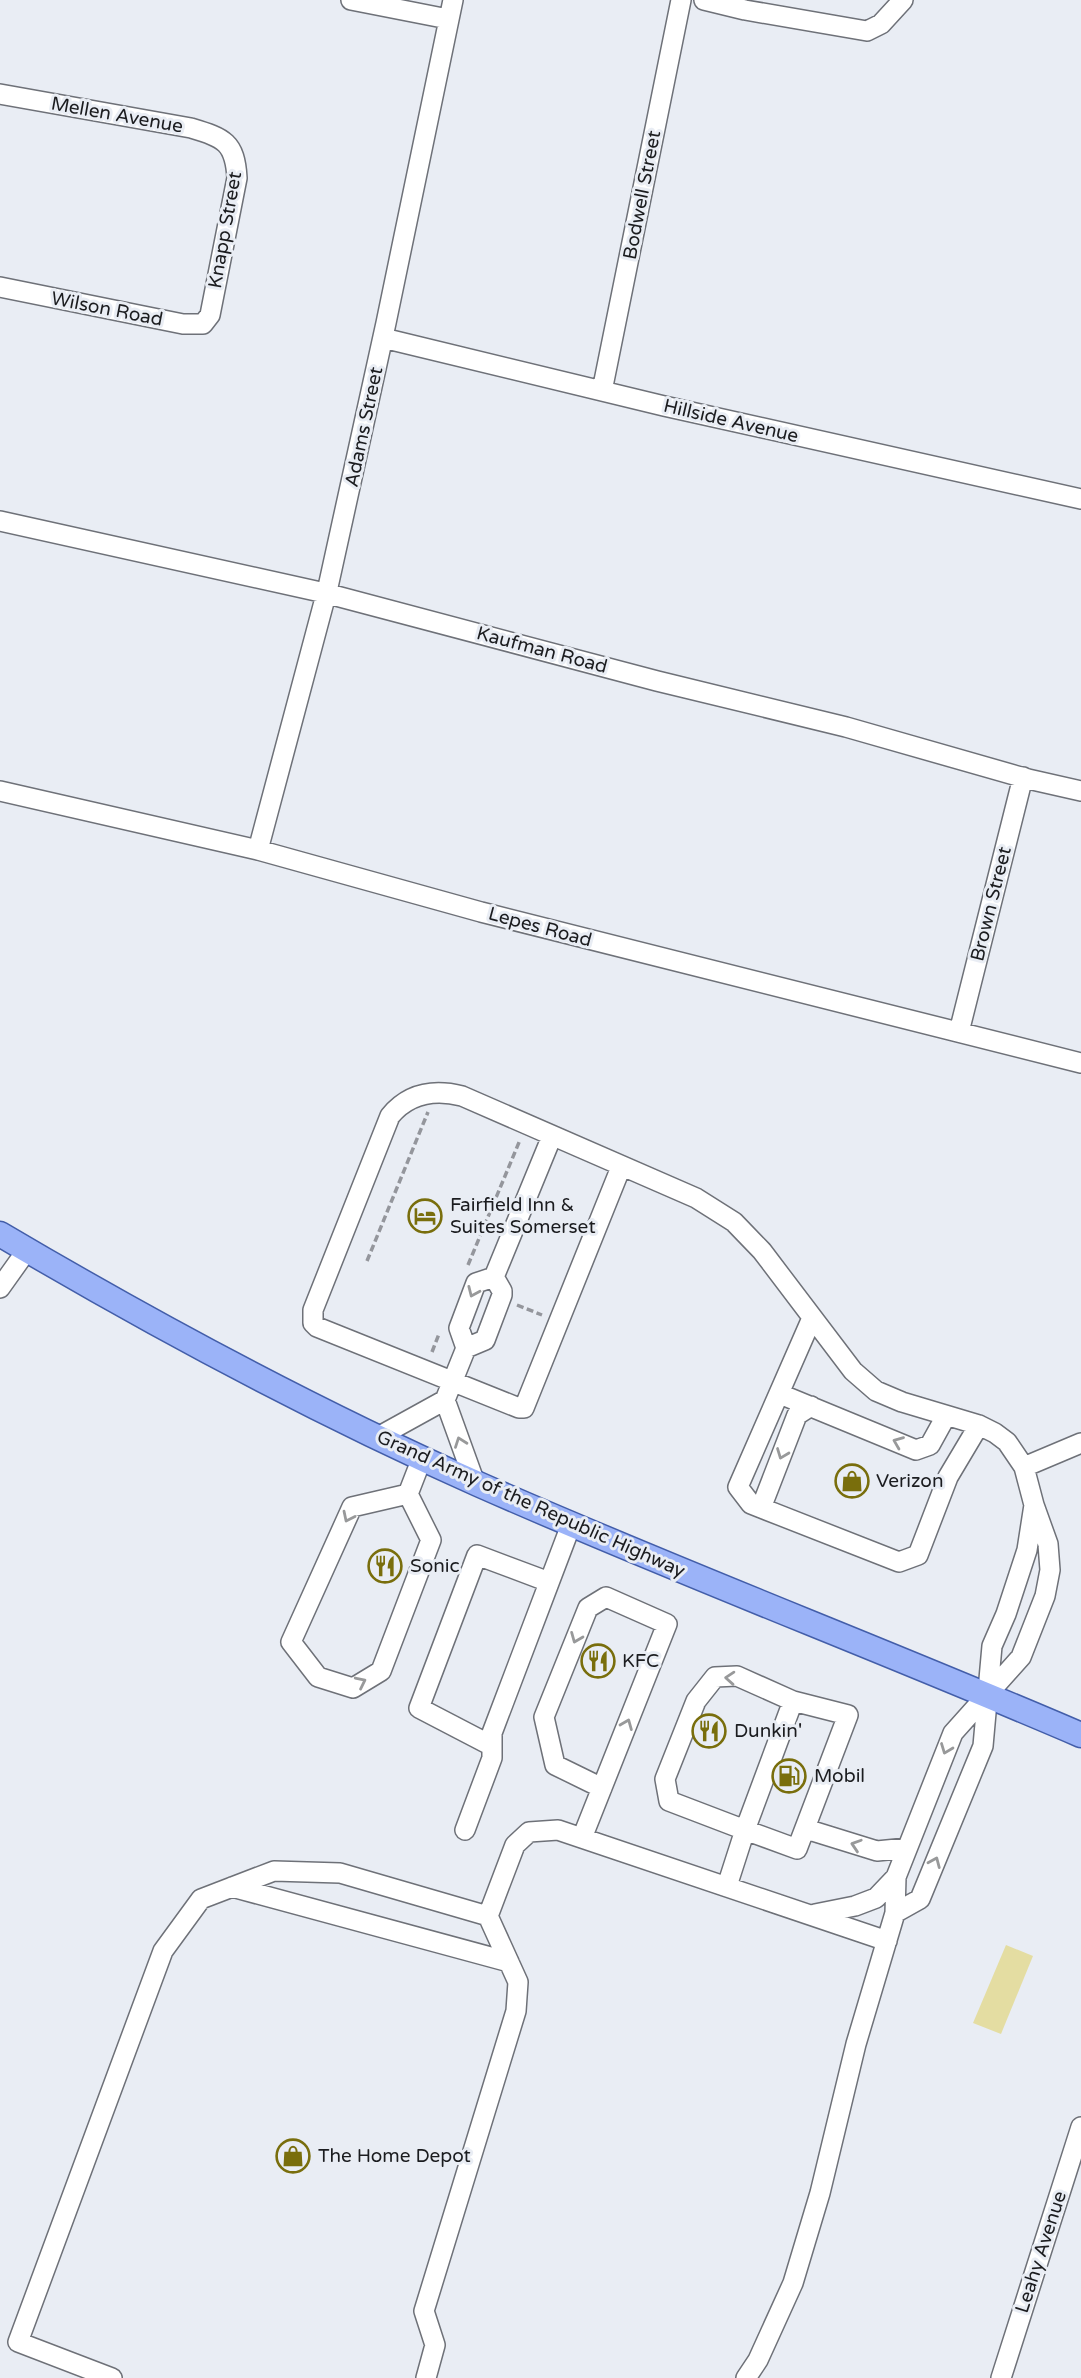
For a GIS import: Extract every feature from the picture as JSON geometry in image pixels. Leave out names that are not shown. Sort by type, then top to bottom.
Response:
[{"type":"main road","name":"Grand Army of the Republic Highway","points":[[0,1234],[278,1387],[475,1483],[1081,1735]]},
{"type":"street","points":[[351,0],[451,10]]},
{"type":"street","name":"Bodwell Street","points":[[602,391],[681,0]]},
{"type":"street","points":[[704,0],[746,5],[867,31],[881,24],[903,0]]},
{"type":"street","name":"Adams Street","points":[[258,849],[327,594],[451,10]]},
{"type":"street","name":"Mellen Avenue","points":[[0,94],[191,128],[217,136],[230,146]]},
{"type":"street","name":"Knapp Street","points":[[210,315],[237,178],[236,158],[230,146]]},
{"type":"street","name":"Wilson Road","points":[[0,287],[183,324],[203,324],[210,315]]},
{"type":"street","name":"Hillside Avenue","points":[[383,338],[602,391],[1081,499]]},
{"type":"street","name":"Kaufman Road","points":[[0,521],[327,594],[657,681],[846,727],[1081,791]]},
{"type":"street","name":"Brown Street","points":[[959,1032],[1023,777]]},
{"type":"street","name":"Lepes Road","points":[[0,790],[258,849],[547,929],[1081,1063]]},
{"type":"street","points":[[621,1167],[524,1408],[317,1327],[313,1323],[313,1310],[390,1116],[397,1107],[416,1096],[434,1092],[462,1096],[696,1198],[734,1222],[762,1251],[853,1371],[876,1391],[979,1426],[995,1433],[1007,1443],[1024,1467],[1048,1544],[1050,1570],[1045,1596],[1021,1657],[953,1733],[896,1877],[895,1913],[856,2044],[820,2193],[793,2283],[758,2360],[746,2378]]},
{"type":"street","points":[[494,1278],[552,1136]]},
{"type":"street","points":[[0,1288],[27,1250]]},
{"type":"street","points":[[466,1348],[485,1340],[502,1295],[494,1278]]},
{"type":"street","points":[[378,1437],[445,1400],[466,1348],[459,1328],[476,1283],[494,1278]]},
{"type":"street","points":[[812,1318],[738,1487],[751,1504],[899,1562],[918,1555],[948,1477],[979,1426]]},
{"type":"street","points":[[780,1394],[916,1450],[930,1445],[946,1416]]},
{"type":"street","points":[[445,1400],[475,1483]]},
{"type":"street","points":[[761,1508],[797,1415],[811,1406]]},
{"type":"street","points":[[1024,1467],[1081,1443]]},
{"type":"street","points":[[408,1494],[352,1507],[291,1642],[318,1677],[353,1688],[381,1671],[430,1540],[408,1494],[422,1458]]},
{"type":"street","points":[[895,1913],[919,1899],[983,1746],[992,1646],[1006,1614],[1027,1550],[1034,1505]]},
{"type":"street","points":[[465,1830],[492,1758],[492,1733],[571,1525]]},
{"type":"street","points":[[492,1746],[419,1708],[477,1555],[549,1582]]},
{"type":"street","points":[[582,1838],[667,1624],[606,1597],[587,1608],[544,1717],[555,1765],[602,1787]]},
{"type":"street","points":[[737,1676],[793,1701],[848,1715],[797,1849],[669,1801],[665,1779],[696,1701],[715,1677],[737,1676]]},
{"type":"street","points":[[727,1886],[793,1701]]},
{"type":"street","points":[[806,1829],[877,1851],[907,1848]]},
{"type":"street","points":[[426,2378],[435,2346],[425,2311],[516,2011],[518,1982],[488,1916],[514,1845],[529,1832],[558,1830],[814,1914],[887,1941]]},
{"type":"street","points":[[112,2378],[18,2342],[163,1951],[201,1899],[274,1871],[340,1873],[488,1916]]},
{"type":"street","points":[[814,1914],[855,1906],[876,1898],[896,1877]]},
{"type":"street","points":[[232,1887],[509,1962]]},
{"type":"street","name":"Leahy Avenue","points":[[1001,2378],[1081,2127]]},
{"type":"path","points":[[367,1261],[430,1107]]},
{"type":"path","points":[[468,1266],[521,1136]]},
{"type":"path","points":[[514,1303],[551,1318]]},
{"type":"path","points":[[428,1360],[442,1327]]},
{"type":"shaded area","points":[[1006,1945],[1033,1956],[1001,2034],[973,2023]]},
{"type":"place","name":"Fairfield Inn & Suites Somerset","points":[[425,1216]]},
{"type":"place","name":"Verizon","points":[[852,1481]]},
{"type":"place","name":"Sonic","points":[[385,1566]]},
{"type":"place","name":"KFC","points":[[598,1661]]},
{"type":"place","name":"Dunkin'","points":[[709,1731]]},
{"type":"place","name":"Mobil","points":[[789,1776]]},
{"type":"place","name":"The Home Depot","points":[[293,2156]]}]
